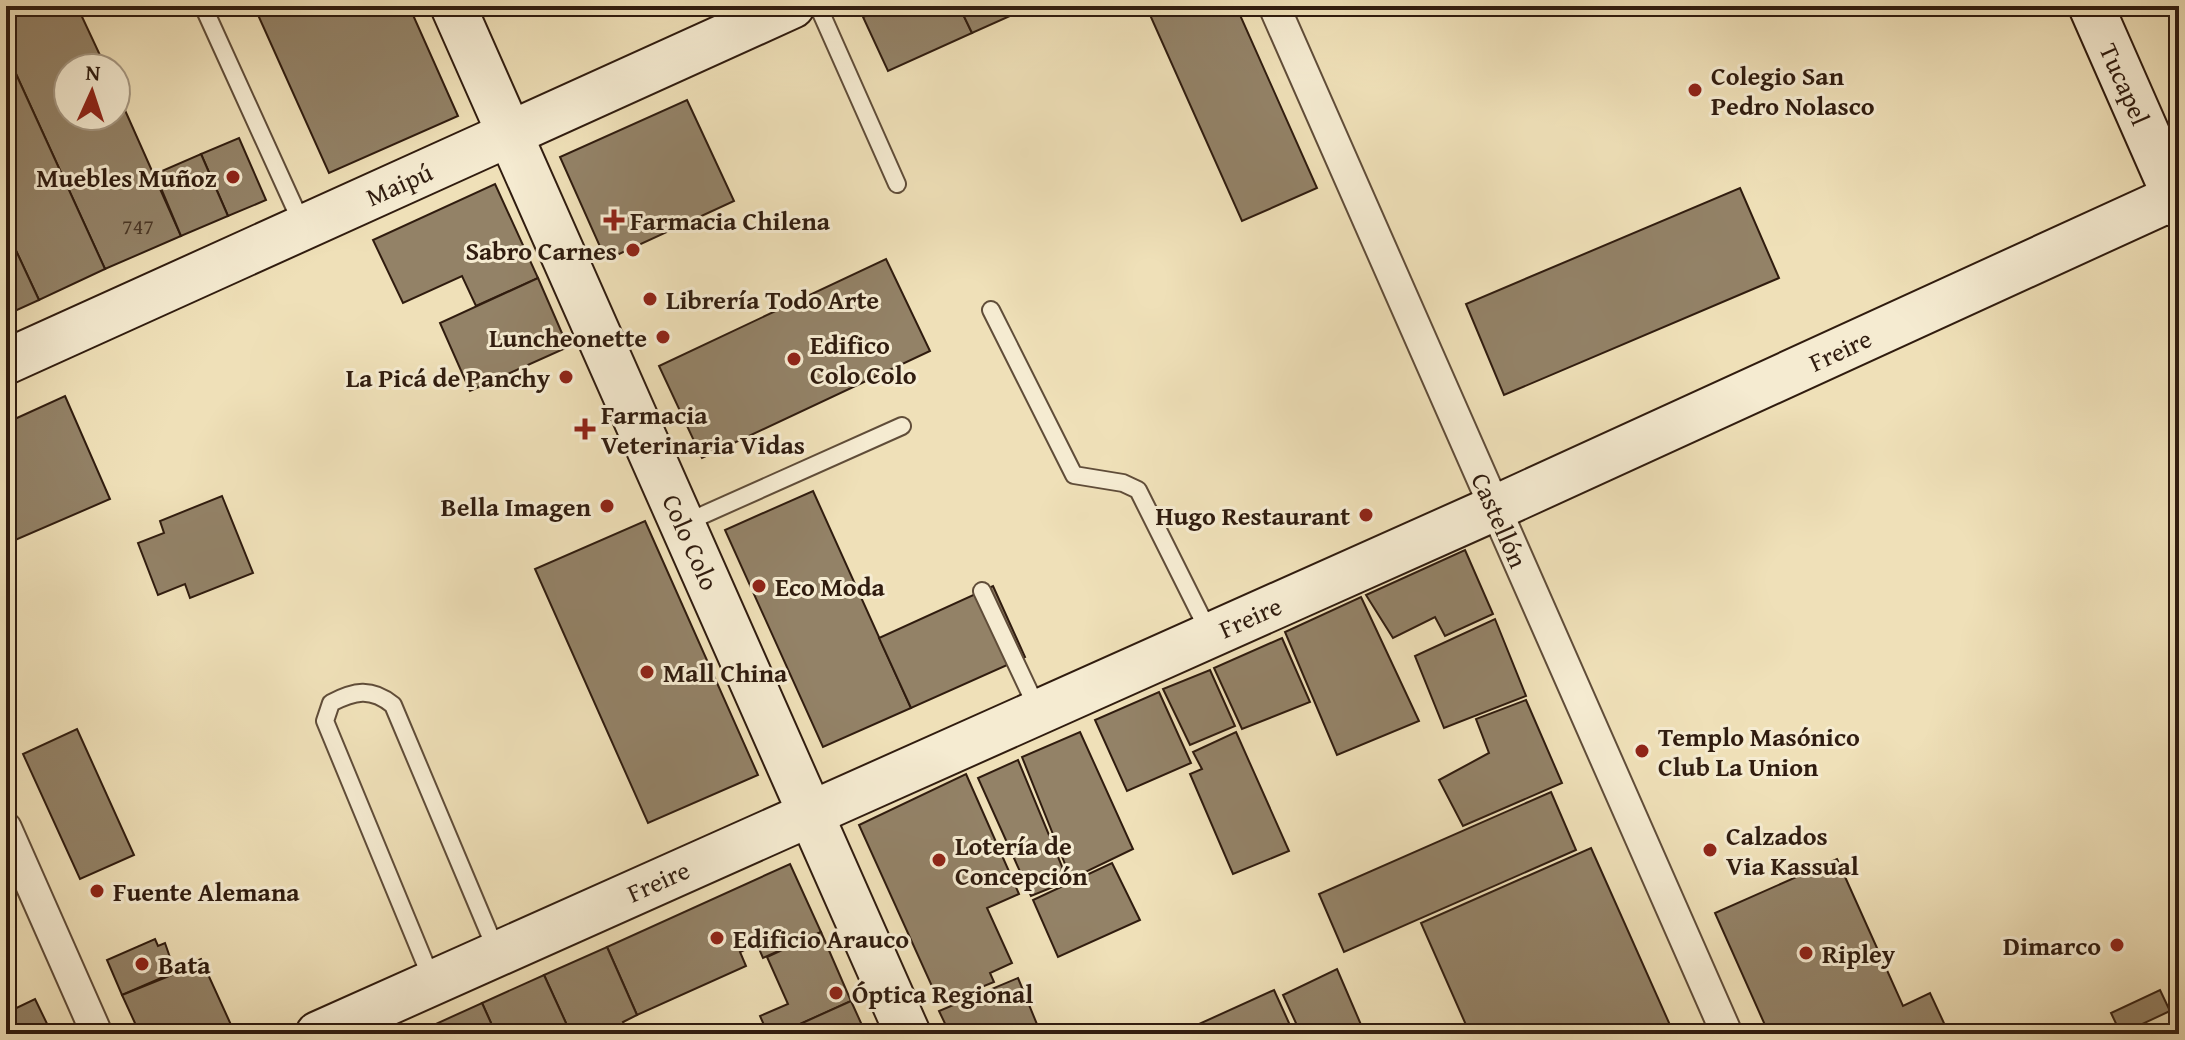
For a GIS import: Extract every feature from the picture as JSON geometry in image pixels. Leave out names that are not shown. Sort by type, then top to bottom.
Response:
[{"type":"main road","name":"Colo Colo","points":[[453,6],[908,1034]]},
{"type":"main road","name":"Maipú","points":[[6,362],[792,6]]},
{"type":"main road","name":"Tucapel","points":[[2091,6],[2178,200]]},
{"type":"main road","name":"Freire","points":[[318,1034],[2178,200]]},
{"type":"street","name":"Castellón","points":[[1274,6],[1727,1034]]},
{"type":"street","points":[[6,828],[97,1034]]},
{"type":"lane","points":[[203,6],[304,227]]},
{"type":"lane","points":[[818,6],[897,184]]},
{"type":"lane","points":[[991,310],[1074,475],[1123,483],[1138,490],[1210,635]]},
{"type":"lane","points":[[683,523],[902,426]]},
{"type":"lane","points":[[982,591],[1038,712]]},
{"type":"lane","points":[[433,983],[325,721],[331,703],[354,691],[378,693],[393,705],[498,954]]},
{"type":"building","points":[[6,6],[77,6],[99,52],[52,52],[52,132],[132,132],[132,126],[181,236],[105,269],[6,52]]},
{"type":"building","points":[[254,6],[409,6],[458,116],[329,173]]},
{"type":"building","points":[[888,6],[959,6],[972,33],[888,71],[863,17]]},
{"type":"building","points":[[959,6],[1032,6],[972,33]]},
{"type":"building","points":[[1146,6],[1236,6],[1317,188],[1242,221]]},
{"type":"building","points":[[6,52],[105,269],[39,300],[6,229]]},
{"type":"building","points":[[687,100],[734,201],[606,260],[560,157]]},
{"type":"building","name":"Muebles Muñoz","points":[[239,138],[266,200],[228,216],[201,154]]},
{"type":"building","points":[[201,154],[228,216],[181,236],[155,174]]},
{"type":"building","points":[[495,184],[538,278],[476,306],[462,276],[403,303],[373,240]]},
{"type":"building","points":[[1740,188],[1779,278],[1504,395],[1466,304]]},
{"type":"building","points":[[12,242],[39,300],[6,315],[6,244]]},
{"type":"building","name":"Edifico Colo Colo","points":[[886,259],[930,351],[702,458],[659,366]]},
{"type":"building","points":[[538,278],[568,347],[470,391],[440,323]]},
{"type":"building","points":[[65,396],[110,499],[6,544],[6,423]]},
{"type":"building","points":[[813,491],[911,708],[823,747],[725,530]]},
{"type":"building","points":[[222,496],[253,573],[190,598],[185,584],[158,595],[138,543],[164,533],[160,521]]},
{"type":"building","name":"Mall China","points":[[645,521],[758,775],[648,823],[535,569]]},
{"type":"building","points":[[1465,550],[1493,614],[1445,636],[1435,617],[1393,638],[1366,595]]},
{"type":"building","points":[[993,586],[1025,657],[911,708],[879,638]]},
{"type":"building","points":[[1361,597],[1419,721],[1337,755],[1285,632]]},
{"type":"building","points":[[1495,619],[1526,696],[1444,728],[1415,656]]},
{"type":"building","points":[[1282,638],[1310,702],[1242,729],[1214,668]]},
{"type":"building","points":[[1210,670],[1235,726],[1190,745],[1163,689]]},
{"type":"building","points":[[1159,692],[1191,763],[1127,791],[1095,720]]},
{"type":"building","points":[[1526,700],[1562,783],[1463,826],[1439,780],[1489,753],[1476,719]]},
{"type":"building","points":[[77,729],[134,855],[80,879],[23,754]]},
{"type":"building","points":[[1080,732],[1133,849],[1071,879],[1022,757]]},
{"type":"building","points":[[1236,732],[1289,851],[1233,874],[1190,774],[1202,769],[1193,752]]},
{"type":"building","points":[[1018,760],[1068,881],[1031,896],[978,778]]},
{"type":"building","name":"Lotería de Concepción","points":[[966,774],[1019,894],[987,908],[1012,963],[990,973],[994,982],[940,1004],[859,825]]},
{"type":"building","points":[[1551,792],[1576,850],[1344,952],[1319,894]]},
{"type":"building","points":[[1591,848],[1674,1034],[1470,1034],[1421,923]]},
{"type":"building","name":"Ripley","points":[[1837,859],[1903,1006],[1930,993],[1949,1034],[1769,1034],[1715,913]]},
{"type":"building","points":[[1112,863],[1140,920],[1058,957],[1033,900]]},
{"type":"building","name":"Edificio Arauco","points":[[790,864],[821,932],[763,958],[757,944],[740,952],[746,966],[637,1015],[607,947]]},
{"type":"building","points":[[821,932],[851,1001],[778,1034],[768,1034],[760,1016],[788,1004],[767,957]]},
{"type":"building","name":"Bata","points":[[155,939],[158,946],[165,943],[175,972],[122,995],[107,960]]},
{"type":"building","points":[[607,947],[637,1015],[623,1022],[629,1034],[571,1034],[544,975]]},
{"type":"building","points":[[201,959],[232,1027],[216,1034],[140,1034],[122,995],[177,973],[176,969]]},
{"type":"building","points":[[1337,969],[1365,1034],[1301,1034],[1283,995]]},
{"type":"building","points":[[544,975],[571,1034],[496,1034],[482,1003]]},
{"type":"building","points":[[1018,978],[1041,1034],[950,1034],[939,1011]]},
{"type":"building","points":[[1274,990],[1294,1034],[1177,1034]]},
{"type":"building","points":[[2160,990],[2170,1011],[2121,1034],[2111,1013]]},
{"type":"building","points":[[35,999],[52,1034],[6,1034],[6,1013]]},
{"type":"building","points":[[851,1001],[866,1034],[778,1034]]},
{"type":"building","points":[[482,1003],[496,1034],[416,1033]]},
{"type":"place","name":"Colegio San Pedro Nolasco","points":[[1695,90]]},
{"type":"place","name":"Muebles Muñoz","points":[[233,177]]},
{"type":"place","name":"Farmacia Chilena","points":[[614,220]]},
{"type":"place","name":"Sabro Carnes","points":[[633,250]]},
{"type":"place","name":"Librería Todo Arte","points":[[650,299]]},
{"type":"place","name":"Luncheonette","points":[[663,337]]},
{"type":"place","name":"Edifico Colo Colo","points":[[794,359]]},
{"type":"place","name":"La Picá de Panchy","points":[[566,377]]},
{"type":"place","name":"Farmacia Veterinaria Vidas","points":[[585,429]]},
{"type":"place","name":"Bella Imagen","points":[[607,506]]},
{"type":"place","name":"Hugo Restaurant","points":[[1366,515]]},
{"type":"place","name":"Eco Moda","points":[[759,586]]},
{"type":"place","name":"Mall China","points":[[647,672]]},
{"type":"place","name":"Templo Masónico Club La Union","points":[[1642,751]]},
{"type":"place","name":"Calzados Via Kassual","points":[[1710,850]]},
{"type":"place","name":"Lotería de Concepción","points":[[939,860]]},
{"type":"place","name":"Fuente Alemana","points":[[97,891]]},
{"type":"place","name":"Edificio Arauco","points":[[717,938]]},
{"type":"place","name":"Dimarco","points":[[2117,945]]},
{"type":"place","name":"Ripley","points":[[1806,953]]},
{"type":"place","name":"Bata","points":[[142,964]]},
{"type":"place","name":"Óptica Regional","points":[[836,993]]}]
